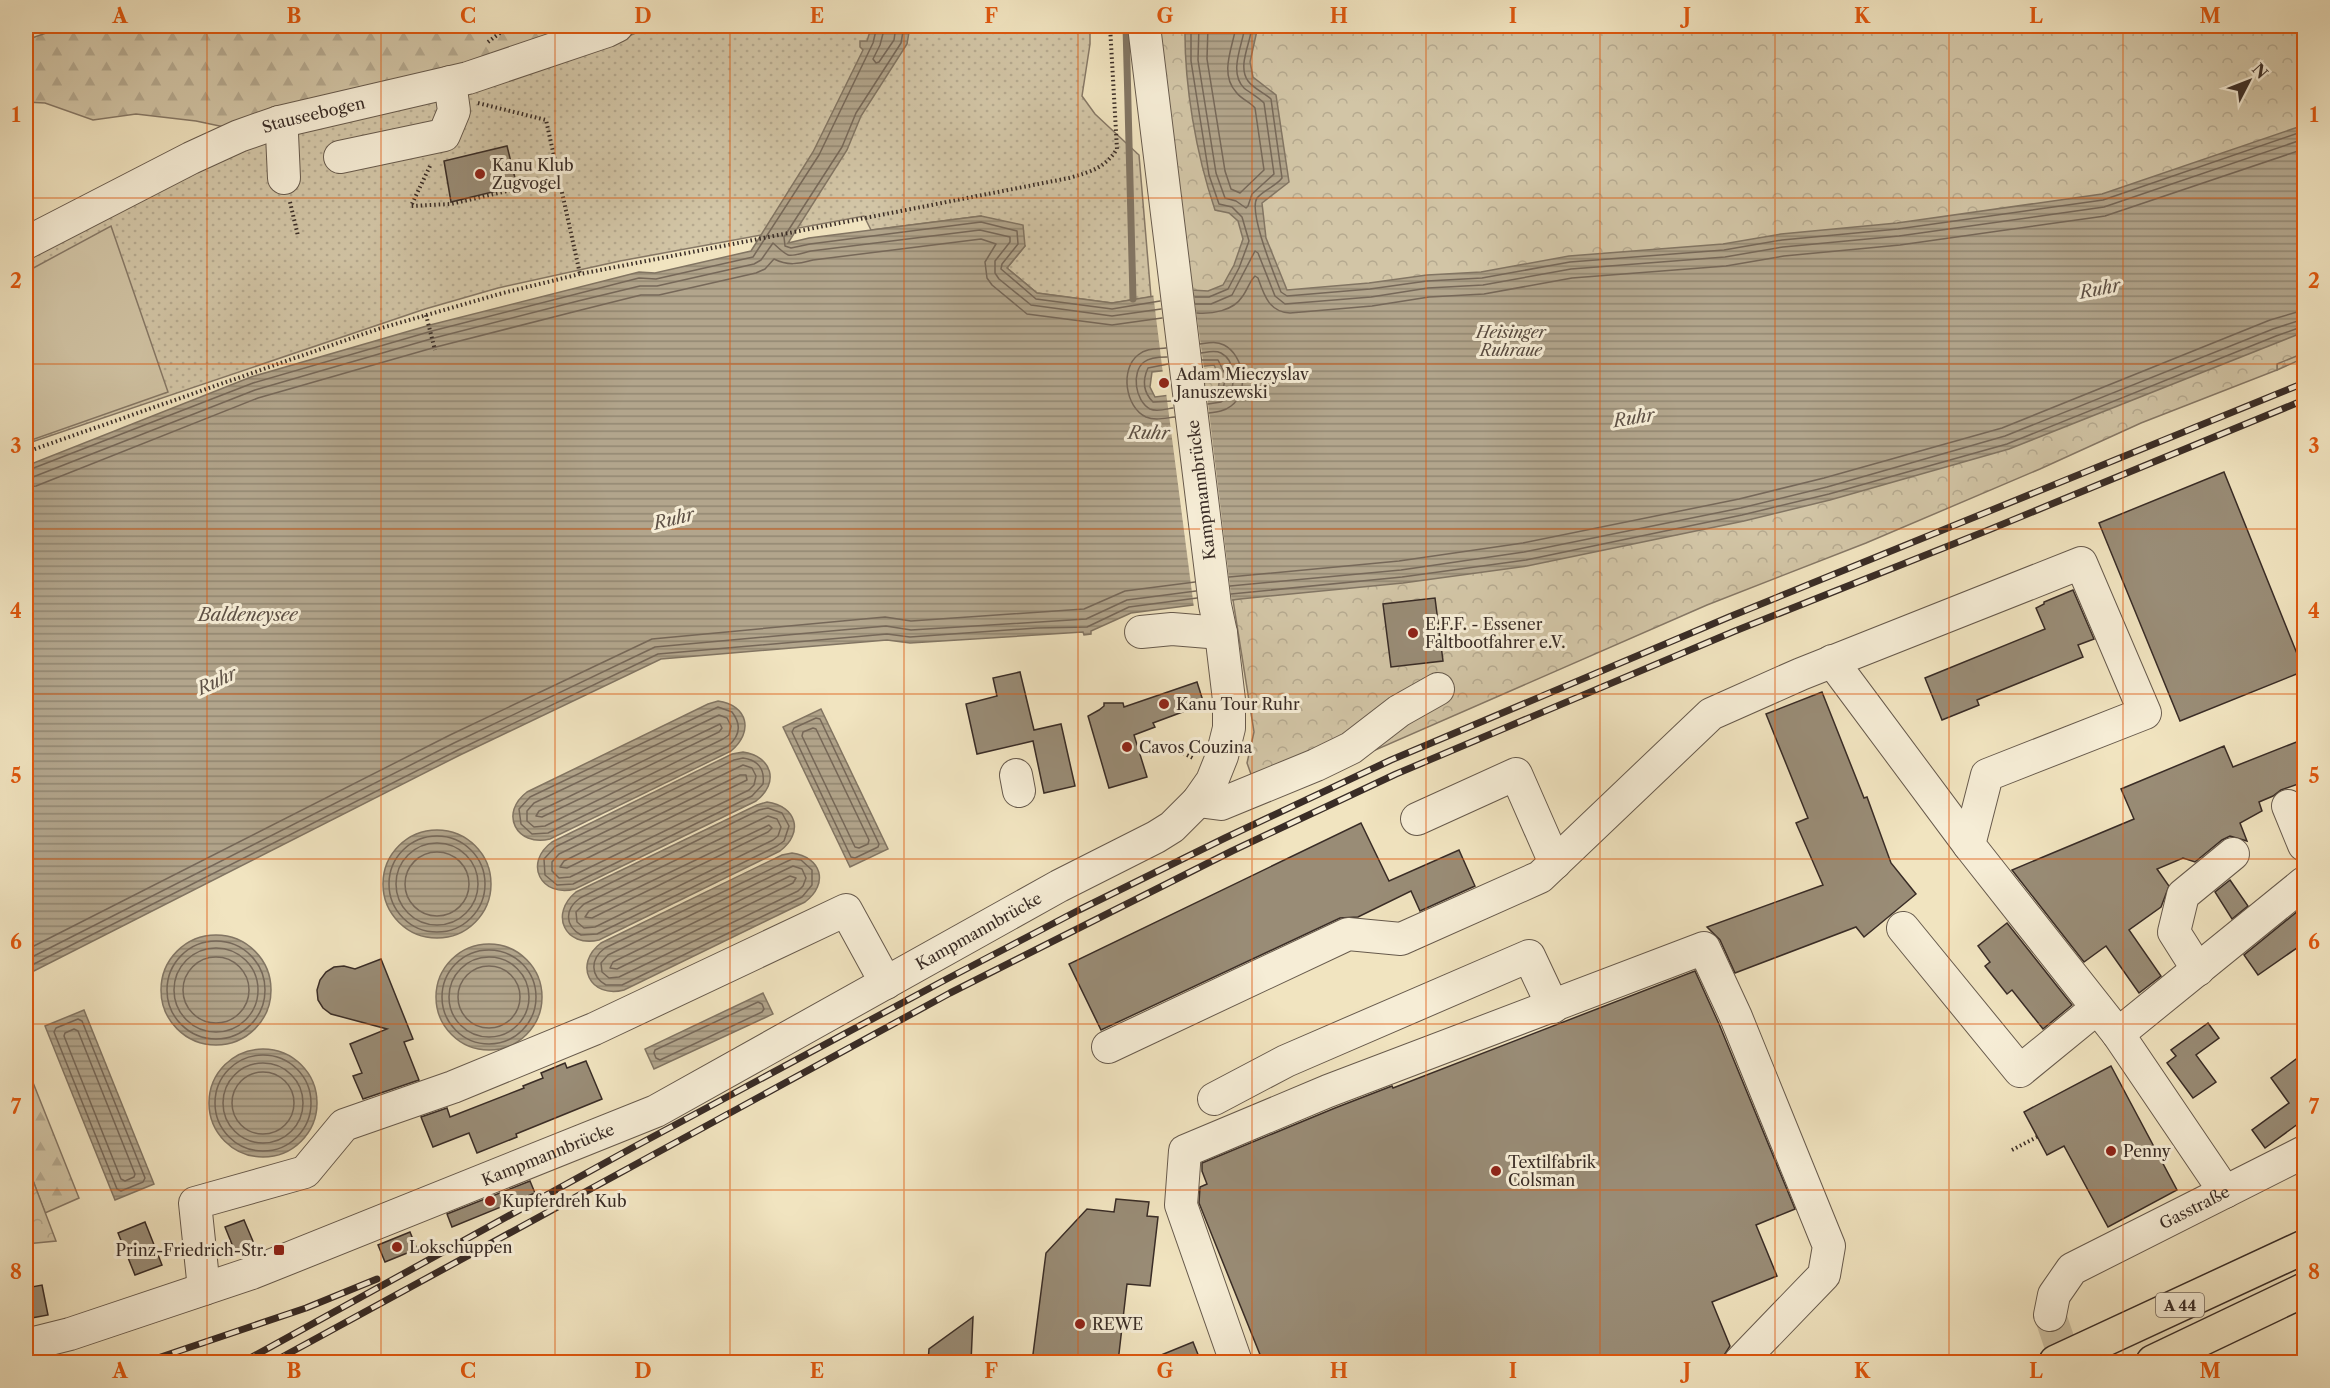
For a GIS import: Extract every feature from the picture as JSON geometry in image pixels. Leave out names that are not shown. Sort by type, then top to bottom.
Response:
[{"type":"highway","name":"A 44","points":[[2056,1362],[2304,1247]]},
{"type":"highway","name":"A 44","points":[[2153,1362],[2304,1290]]},
{"type":"street","name":"Stauseebogen","points":[[26,243],[191,158],[239,136],[279,122],[459,80],[617,26]]},
{"type":"street","name":"Kampmannbrücke","points":[[26,1345],[70,1334],[275,1265],[656,1111],[1059,886],[1156,837],[1172,827],[1198,801],[1218,769],[1228,728],[1229,700],[1144,30]]},
{"type":"street","points":[[340,157],[444,135],[454,111],[459,80]]},
{"type":"street","points":[[279,122],[282,134],[284,178]]},
{"type":"street","points":[[1108,1047],[1348,934],[1401,939],[1540,877],[1711,714],[1832,661],[2081,563],[2145,713],[1988,775],[1969,845]]},
{"type":"street","points":[[1141,632],[1172,629],[1218,619]]},
{"type":"street","name":"Gasstraße","points":[[1832,661],[1969,845],[2118,1034],[2225,1192],[2072,1269],[2054,1295],[2050,1315]]},
{"type":"street","points":[[1198,801],[1221,804],[1351,748],[1399,711],[1437,689]]},
{"type":"street","points":[[1417,819],[1516,774],[1555,862]]},
{"type":"street","points":[[2288,806],[2304,845]]},
{"type":"street","points":[[2198,970],[2174,932],[2183,895],[2233,854]]},
{"type":"street","points":[[2118,1034],[2304,883]]},
{"type":"street","points":[[204,1288],[195,1203],[305,1172],[344,1125],[453,1087],[594,1029],[846,910],[886,983]]},
{"type":"street","points":[[1903,928],[2020,1071],[2097,1008]]},
{"type":"street","points":[[1236,1362],[1181,1205],[1185,1151],[1328,1091],[1704,948],[1736,1017],[1828,1246],[1824,1275],[1740,1362]]},
{"type":"street","points":[[1214,1099],[1286,1061],[1529,956],[1553,1007]]},
{"type":"street","points":[[2225,1192],[2304,1152]]},
{"type":"path","points":[[26,452],[378,329],[502,293],[580,274],[808,231],[1069,178],[1099,169],[1111,159],[1117,149],[1110,26]]},
{"type":"path","points":[[459,80],[473,102],[546,120],[580,274]]},
{"type":"path","points":[[444,135],[411,206],[451,204],[529,186]]},
{"type":"path","points":[[284,178],[298,236]]},
{"type":"path","points":[[426,315],[435,350]]},
{"type":"path","points":[[2012,1150],[2037,1137]]},
{"type":"green space","points":[[66,26],[587,26],[487,59],[229,128],[196,121],[136,114],[93,120],[45,103],[26,102],[26,40]]},
{"type":"green space","points":[[652,26],[1090,26],[1090,44],[1082,96],[1095,114],[1139,155],[1151,297],[1112,303],[1037,293],[1007,268],[1025,246],[981,216],[871,230],[864,216],[620,261],[498,288],[425,309],[26,444],[26,258],[200,171],[282,134],[589,53]]},
{"type":"green space","name":"Heisinger Ruhraue","points":[[1153,26],[2304,26],[2304,353],[2277,364],[2277,370],[2141,423],[1866,543],[1707,605],[1286,789],[1258,794],[1247,763],[1254,732],[1183,286]]},
{"type":"green space","points":[[111,226],[168,392],[26,442],[26,272]]},
{"type":"green space","points":[[2304,332],[2304,358],[2277,370],[2278,341]]},
{"type":"green space","points":[[26,1065],[79,1198],[45,1213],[26,1162]]},
{"type":"green space","points":[[26,1162],[56,1241],[26,1244]]},
{"type":"water","points":[[910,26],[907,44],[861,116],[847,150],[788,243],[809,238],[981,216],[1023,225],[1025,246],[1007,268],[1037,293],[1112,303],[1191,290],[1208,291],[1223,285],[1234,265],[1243,239],[1238,221],[1229,213],[1215,210],[1202,166],[1189,95],[1185,26],[1258,26],[1250,62],[1253,77],[1276,95],[1289,182],[1262,203],[1266,238],[1287,290],[1427,275],[1481,272],[1569,256],[1723,244],[1781,234],[1897,223],[2102,194],[2304,125],[2304,332],[2009,449],[1830,500],[1744,521],[1527,566],[1403,583],[1240,599],[1131,613],[1091,631],[1091,634],[1084,635],[1083,632],[910,643],[887,640],[661,659],[460,755],[26,975],[26,466],[251,377],[430,325],[639,272],[655,273],[751,251],[813,152],[863,50],[860,47],[860,41],[867,41],[871,28]],"holes":[[[1214,365],[1220,378],[1218,389],[1155,397],[1150,387],[1152,372]]]},
{"type":"water","points":[[718,701],[736,708],[744,720],[743,736],[731,751],[550,839],[528,838],[515,826],[514,809],[527,792]]},
{"type":"water","points":[[821,709],[888,849],[850,867],[783,727]]},
{"type":"water","points":[[743,752],[761,759],[769,771],[768,786],[764,794],[756,801],[575,889],[553,888],[545,884],[540,877],[539,859],[543,850],[552,842],[732,754]]},
{"type":"water","points":[[767,802],[785,809],[794,821],[792,836],[788,844],[780,851],[599,940],[577,939],[565,927],[562,919],[563,910],[576,892]]},
{"type":"water","points":[[437,830],[458,834],[476,845],[487,863],[491,884],[487,905],[476,923],[458,934],[437,938],[416,934],[398,923],[387,905],[383,884],[387,863],[398,845],[416,834]]},
{"type":"water","points":[[792,853],[810,860],[819,872],[817,887],[813,895],[805,902],[624,990],[602,989],[594,985],[589,978],[588,960],[601,943],[782,855]]},
{"type":"water","points":[[216,935],[237,939],[255,951],[267,969],[271,990],[267,1011],[255,1029],[237,1041],[216,1045],[195,1041],[177,1029],[165,1011],[161,990],[165,969],[177,951],[195,939]]},
{"type":"water","points":[[489,944],[509,948],[527,959],[538,977],[542,997],[538,1017],[527,1035],[509,1046],[489,1050],[469,1046],[451,1035],[440,1017],[436,997],[440,977],[451,959],[469,948]]},
{"type":"water","points":[[763,993],[773,1014],[654,1069],[645,1049]]},
{"type":"water","points":[[84,1010],[154,1184],[115,1200],[45,1026]]},
{"type":"water","points":[[263,1049],[284,1053],[301,1065],[313,1082],[317,1103],[313,1124],[301,1141],[284,1153],[263,1157],[242,1153],[225,1141],[213,1124],[209,1103],[213,1082],[225,1065],[242,1053]]},
{"type":"pier","points":[[1193,288],[1204,369],[1163,374],[1153,293]]},
{"type":"pier","points":[[1206,387],[1232,603],[1194,608],[1166,392]]},
{"type":"building","name":"Kanu Klub Zugvogel","points":[[507,146],[517,186],[451,202],[444,161]]},
{"type":"building","points":[[2224,472],[2304,671],[2180,721],[2099,523]]},
{"type":"building","points":[[2073,590],[2094,639],[2078,645],[2083,657],[1977,700],[1979,705],[1942,720],[1925,678],[2045,629],[2036,608],[2044,602]]},
{"type":"building","name":"E.F.F. - Essener Faltbootfahrer e.V.","points":[[1435,598],[1443,661],[1391,667],[1383,604]]},
{"type":"building","points":[[1020,672],[1034,730],[1061,724],[1075,786],[1044,793],[1033,741],[977,754],[966,704],[997,696],[993,678]]},
{"type":"building","points":[[1197,682],[1204,704],[1153,723],[1155,727],[1134,735],[1147,777],[1109,788],[1088,716],[1104,706],[1104,703],[1123,703],[1124,707]]},
{"type":"building","points":[[1822,692],[1864,798],[1867,797],[1891,863],[1916,894],[1864,937],[1856,927],[1735,973],[1720,940],[1707,927],[1823,885],[1796,823],[1808,818],[1766,714]]},
{"type":"building","points":[[2304,739],[2304,782],[2281,790],[2259,802],[2262,811],[2240,823],[2247,841],[2230,836],[2195,862],[2183,858],[2157,869],[2169,886],[2161,907],[2129,930],[2161,976],[2139,993],[2106,946],[2084,962],[2012,870],[2134,819],[2121,789],[2224,746],[2233,767]]},
{"type":"building","points":[[1361,823],[1389,881],[1459,850],[1475,886],[1420,911],[1411,891],[1358,917],[1340,918],[1101,1030],[1069,964]]},
{"type":"building","points":[[2230,880],[2248,906],[2232,919],[2215,892]]},
{"type":"building","points":[[2304,906],[2304,943],[2258,975],[2244,955]]},
{"type":"building","points":[[2007,923],[2072,1005],[2043,1029],[2012,990],[2007,994],[1985,966],[1990,962],[1978,946]]},
{"type":"building","points":[[381,959],[413,1039],[404,1042],[419,1080],[363,1099],[353,1076],[362,1073],[350,1044],[387,1029],[331,1014],[318,1000],[317,990],[320,980],[334,967],[344,966],[355,969]]},
{"type":"building","name":"Textilfabrik Colsman","points":[[1695,971],[1795,1209],[1756,1225],[1777,1276],[1712,1302],[1730,1346],[1723,1357],[1723,1362],[1263,1362],[1199,1203],[1200,1187],[1207,1184],[1202,1171],[1202,1163],[1335,1108],[1392,1086],[1393,1088]]},
{"type":"building","points":[[2208,1023],[2219,1038],[2196,1055],[2216,1082],[2193,1098],[2167,1063],[2176,1056],[2171,1050]]},
{"type":"building","points":[[2304,1053],[2304,1124],[2302,1121],[2265,1148],[2252,1130],[2289,1103],[2271,1078]]},
{"type":"building","points":[[586,1061],[602,1099],[516,1134],[517,1137],[477,1153],[469,1133],[433,1147],[421,1117],[447,1108],[450,1117],[524,1088],[523,1086],[543,1078],[541,1073],[565,1063],[567,1068]]},
{"type":"building","name":"Penny","points":[[2111,1066],[2177,1190],[2108,1227],[2064,1146],[2047,1155],[2024,1112]]},
{"type":"building","name":"Kupferdreh Kub","points":[[530,1181],[535,1193],[452,1227],[447,1214]]},
{"type":"building","points":[[1116,1199],[1149,1202],[1147,1216],[1158,1217],[1150,1286],[1127,1284],[1118,1362],[1032,1362],[1046,1253],[1087,1209],[1114,1212]]},
{"type":"building","points":[[244,1220],[255,1246],[236,1254],[225,1227]]},
{"type":"building","points":[[145,1222],[162,1265],[135,1275],[118,1233]]},
{"type":"building","name":"Lokschuppen","points":[[410,1232],[417,1249],[385,1262],[378,1245]]},
{"type":"building","points":[[42,1285],[48,1315],[26,1319],[26,1288]]},
{"type":"building","points":[[973,1317],[971,1362],[928,1362],[929,1349]]},
{"type":"building","points":[[1193,1342],[1201,1362],[1144,1362]]},
{"type":"waterway","points":[[1126,26],[1133,299]]},
{"type":"tunnel","points":[[2050,1315],[2066,1362]]},
{"type":"railway","points":[[243,1362],[632,1148],[943,981],[1079,910],[1225,838],[1391,760],[1729,617],[2304,383]]},
{"type":"railway","points":[[273,1362],[950,993],[1232,851],[1396,774],[1735,631],[2304,400]]},
{"type":"railway","points":[[146,1362],[306,1308],[377,1279]]},
{"type":"place","name":"Kanu Klub Zugvogel","points":[[480,174]]},
{"type":"place","name":"Adam Mieczyslav Januszewski","points":[[1164,383]]},
{"type":"place","name":"E.F.F. - Essener Faltbootfahrer e.V.","points":[[1413,633]]},
{"type":"place","name":"Kanu Tour Ruhr","points":[[1164,704]]},
{"type":"place","name":"Cavos Couzina","points":[[1127,747]]},
{"type":"place","name":"Penny","points":[[2111,1151]]},
{"type":"place","name":"Textilfabrik Colsman","points":[[1496,1171]]},
{"type":"place","name":"Kupferdreh Kub","points":[[490,1201]]},
{"type":"place","name":"Lokschuppen","points":[[397,1247]]},
{"type":"place","name":"Prinz-Friedrich-Str.","points":[[279,1250]]},
{"type":"place","name":"REWE","points":[[1080,1324]]},
{"type":"water label","name":"Ruhr","points":[[2100,289]]},
{"type":"water label","name":"Ruhr","points":[[1634,418]]},
{"type":"water label","name":"Ruhr","points":[[1149,433]]},
{"type":"water label","name":"Ruhr","points":[[674,519]]},
{"type":"water label","name":"Baldeneysee","points":[[248,615]]},
{"type":"water label","name":"Ruhr","points":[[217,681]]}]
